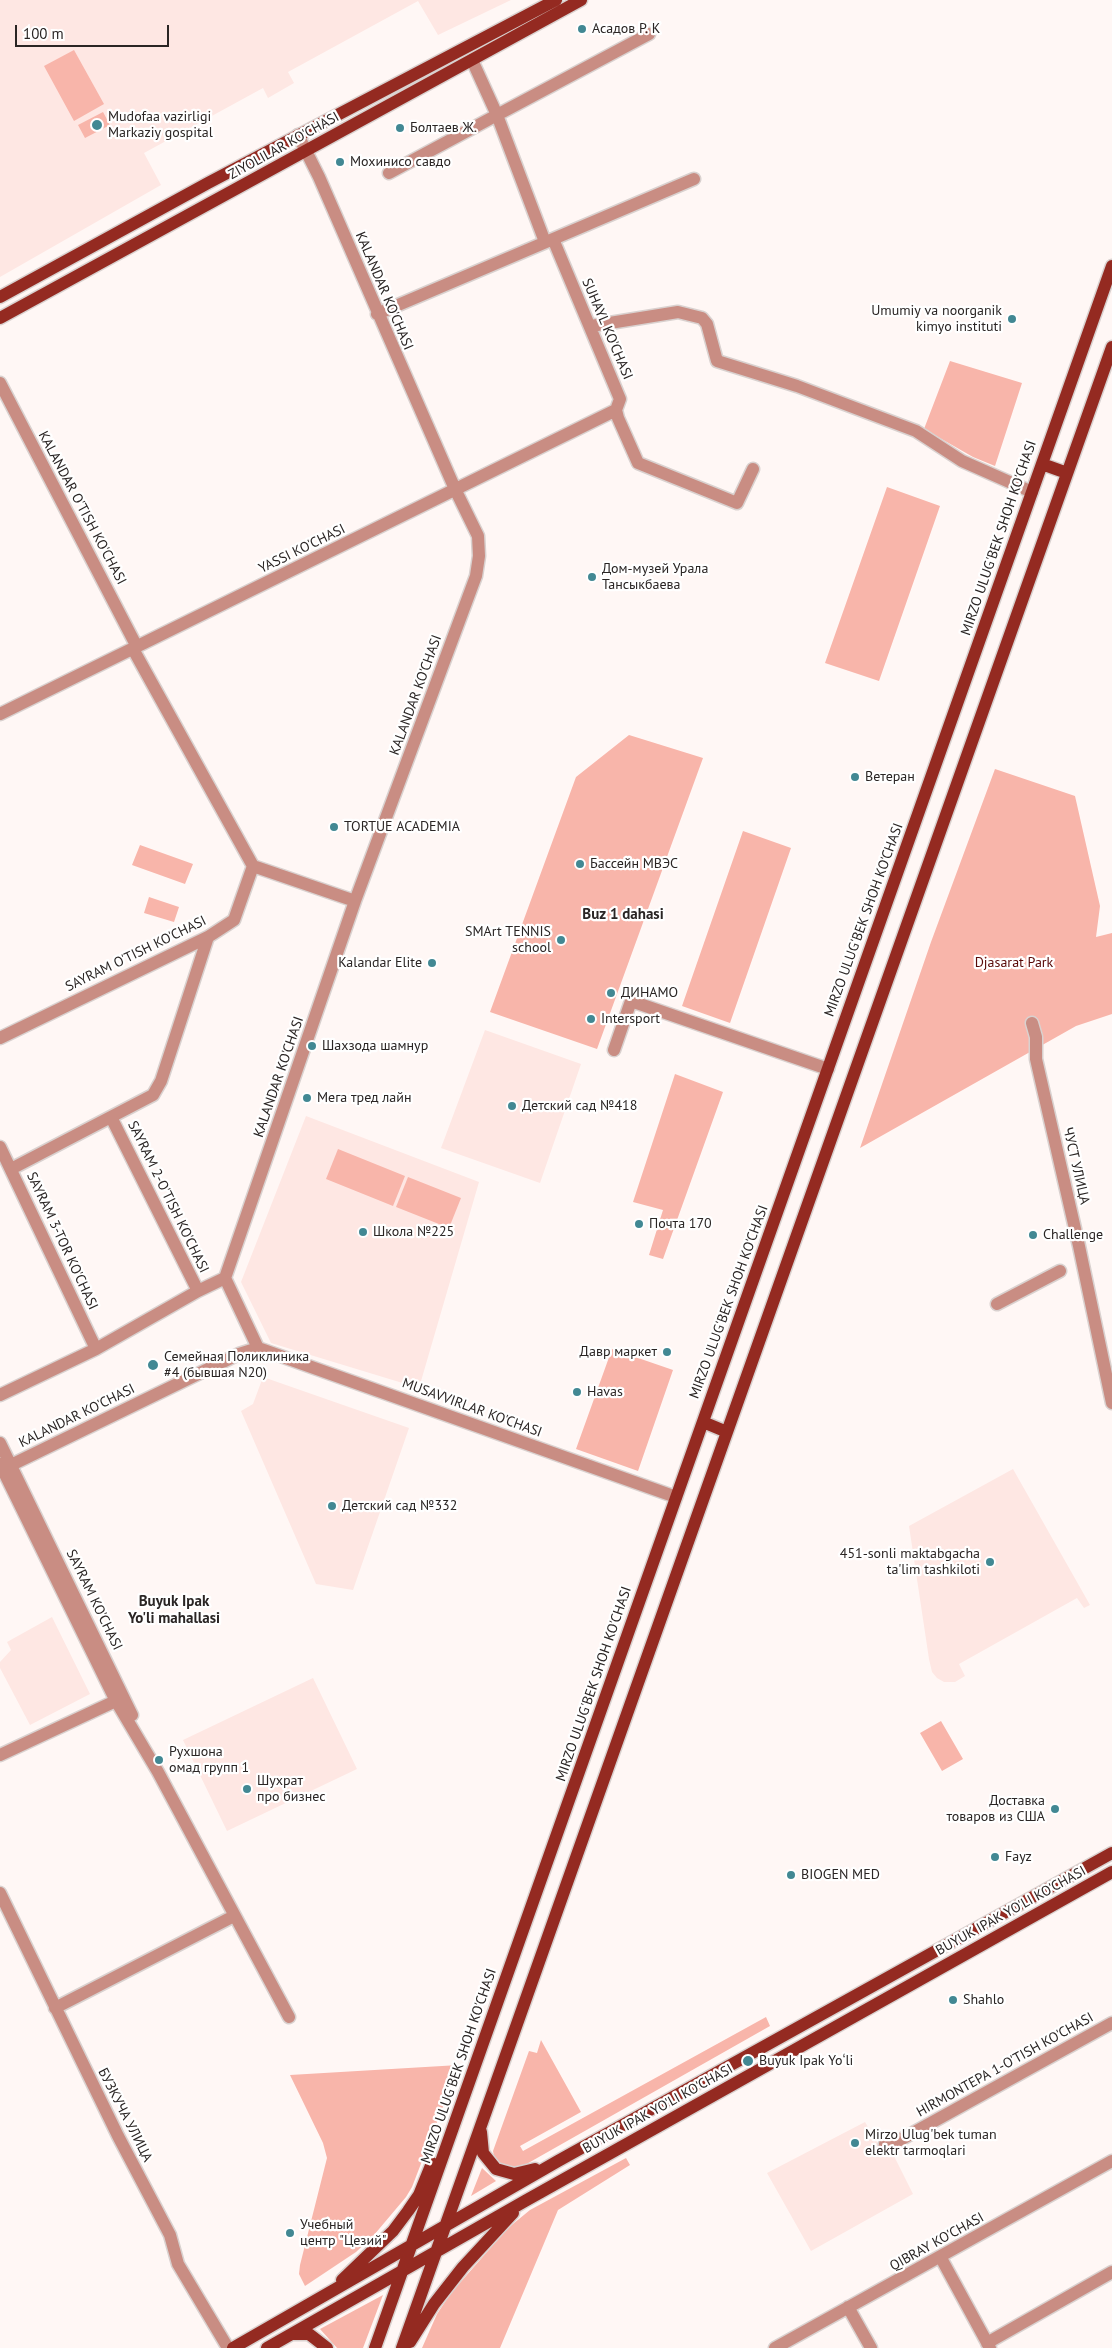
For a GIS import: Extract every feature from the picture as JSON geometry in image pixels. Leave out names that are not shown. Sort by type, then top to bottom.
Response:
[{"type":"main road","name":"ZIYOLILAR KO'CHASI","points":[[0,297],[298,135],[556,0]]},
{"type":"main road","name":"ZIYOLILAR KO'CHASI","points":[[0,318],[581,0]]},
{"type":"main road","points":[[432,65],[439,79]]},
{"type":"main road","name":"MIRZO ULUG'BEK SHOH KO'CHASI","points":[[375,2348],[1112,266]]},
{"type":"main road","points":[[40,276],[49,291]]},
{"type":"main road","points":[[404,2348],[1112,347]]},
{"type":"main road","points":[[1042,464],[1067,473]]},
{"type":"main road","points":[[702,1422],[727,1432]]},
{"type":"main road","name":"BUYUK IPAK YO'LI KO'CHASI","points":[[558,2161],[1112,1853]]},
{"type":"main road","name":"BUYUK IPAK YO'LI KO'CHASI","points":[[267,2348],[1112,1872]]},
{"type":"main road","points":[[326,2294],[393,2230],[416,2201],[459,2089],[498,2001]]},
{"type":"main road","points":[[747,2056],[741,2067],[744,2073],[751,2074]]},
{"type":"main road","points":[[482,2125],[480,2141],[483,2153],[496,2170],[518,2174],[558,2161]]},
{"type":"main road","points":[[233,2348],[558,2161]]},
{"type":"main road","points":[[404,2348],[462,2267],[525,2201]]},
{"type":"main road","points":[[289,2335],[308,2334],[327,2348]]},
{"type":"street","points":[[389,173],[649,34]]},
{"type":"street","name":"SUHAYL KO'CHASI","points":[[472,60],[549,241],[590,326],[620,399],[616,410],[638,463],[738,503],[752,469]]},
{"type":"street","name":"KALANDAR KO'CHASI","points":[[225,1278],[355,902],[476,576],[480,556],[478,536],[455,489],[307,151],[298,135]]},
{"type":"street","points":[[377,314],[694,179]]},
{"type":"street","points":[[590,326],[678,312],[702,318],[707,324],[717,361],[797,386],[916,431],[962,461],[1032,492]]},
{"type":"street","name":"KALANDAR O'TISH KO'CHASI","points":[[0,383],[135,648],[253,866]]},
{"type":"street","name":"YASSI KO'CHASI","points":[[0,714],[616,410]]},
{"type":"street","points":[[253,866],[355,902]]},
{"type":"street","name":"SAYRAM O'TISH KO'CHASI","points":[[0,1038],[208,937],[234,920],[253,866]]},
{"type":"street","points":[[11,1169],[149,1098],[158,1086],[208,937]]},
{"type":"street","points":[[614,1050],[631,1001],[828,1069]]},
{"type":"street","name":"ЧУСТ УЛИЦА","points":[[1032,1023],[1036,1037],[1036,1059],[1079,1246],[1112,1403]]},
{"type":"street","name":"SAYRAM 2-O'TISH KO'CHASI","points":[[111,1117],[198,1291]]},
{"type":"street","name":"SAYRAM 3-TOR KO'CHASI","points":[[0,1147],[96,1348]]},
{"type":"street","points":[[997,1304],[1060,1271]]},
{"type":"street","points":[[0,1394],[96,1348],[225,1278],[258,1348]]},
{"type":"street","name":"KALANDAR KO'CHASI","points":[[4,1466],[240,1354],[258,1348]]},
{"type":"street","name":"MUSAVVIRLAR KO'CHASI","points":[[258,1348],[676,1497]]},
{"type":"street","name":"SAYRAM KO'CHASI","points":[[0,1443],[4,1466],[120,1699],[289,2017]]},
{"type":"street","points":[[0,1755],[120,1699]]},
{"type":"street","name":"БУЗКУЧА УЛИЦА","points":[[0,1893],[55,2008],[170,2235],[178,2264],[228,2348]]},
{"type":"street","points":[[55,2008],[234,1916]]},
{"type":"street","name":"HIRMONTEPA 1-O'TISH KO'CHASI","points":[[885,2144],[891,2145],[1112,2023]]},
{"type":"street","name":"QIBRAY KO'CHASI","points":[[775,2348],[941,2258],[1112,2161]]},
{"type":"street","points":[[941,2258],[989,2346],[1112,2272]]},
{"type":"street","points":[[848,2307],[871,2348]]},
{"type":"shaded area","name":"Mudofaa vazirligi Markaziy gospital","points":[[0,0],[511,0],[438,35],[418,1],[288,72],[294,83],[268,98],[263,88],[144,153],[161,185],[0,277]]},
{"type":"shaded area","name":"Детский сад №418","points":[[485,1030],[581,1064],[540,1183],[441,1148]]},
{"type":"shaded area","name":"Школа №225","points":[[306,1116],[479,1182],[419,1388],[271,1343],[241,1282]]},
{"type":"shaded area","name":"Детский сад №332","points":[[263,1377],[409,1428],[353,1590],[316,1584],[241,1411],[253,1404]]},
{"type":"shaded area","name":"451-sonli maktabgacha ta'lim tashkiloti","points":[[1013,1469],[1090,1605],[1084,1608],[1077,1598],[959,1664],[965,1676],[955,1682],[944,1682],[932,1672],[929,1659],[909,1526]]},
{"type":"shaded area","points":[[52,1617],[90,1694],[30,1725],[0,1668],[0,1662],[11,1650],[7,1642]]},
{"type":"shaded area","points":[[313,1678],[357,1769],[227,1831],[183,1740]]},
{"type":"shaded area","points":[[865,2122],[881,2149],[891,2150],[913,2194],[811,2251],[767,2173]]},
{"type":"green space","points":[[74,50],[104,104],[74,121],[44,66]]},
{"type":"green space","points":[[103,112],[110,125],[85,138],[78,125]]},
{"type":"green space","points":[[950,361],[1022,383],[995,466],[973,457],[924,429]]},
{"type":"green space","points":[[887,487],[940,506],[879,681],[825,663]]},
{"type":"green space","points":[[629,735],[703,758],[597,1049],[490,1012],[576,777]]},
{"type":"green space","name":"Djasarat Park","points":[[995,769],[1075,796],[1100,906],[1096,937],[1112,933],[1112,1014],[1076,1026],[860,1148],[931,942]]},
{"type":"green space","points":[[743,831],[791,848],[730,1023],[682,1006]]},
{"type":"green space","points":[[140,845],[193,864],[185,884],[132,865]]},
{"type":"green space","points":[[149,897],[179,907],[174,922],[144,913]]},
{"type":"green space","points":[[675,1074],[723,1092],[663,1259],[649,1255],[663,1210],[633,1202]]},
{"type":"green space","points":[[338,1149],[405,1176],[393,1206],[326,1179]]},
{"type":"green space","points":[[408,1177],[461,1198],[449,1228],[396,1207]]},
{"type":"green space","points":[[612,1349],[673,1370],[638,1471],[576,1449]]},
{"type":"green space","points":[[941,1721],[963,1759],[942,1771],[920,1733]]},
{"type":"green space","points":[[766,2017],[770,2026],[523,2166],[507,2167],[494,2156],[493,2151],[529,2051],[537,2053],[541,2040],[581,2112],[520,2146],[523,2151]]},
{"type":"green space","points":[[459,2065],[412,2187],[406,2197],[374,2235],[356,2252],[305,2286],[299,2274],[300,2265],[327,2158],[323,2143],[290,2075]]},
{"type":"green space","points":[[626,2158],[630,2165],[558,2210],[500,2348],[422,2348],[437,2314],[451,2293],[508,2228],[530,2210]]},
{"type":"green space","points":[[482,2168],[496,2181],[471,2196]]},
{"type":"green space","points":[[383,2295],[363,2348],[337,2348],[320,2329]]},
{"type":"place","name":"Асадов Р. К","points":[[582,29]]},
{"type":"place","name":"Mudofaa vazirligi Markaziy gospital","points":[[97,125]]},
{"type":"place","name":"Болтаев Ж.","points":[[400,128]]},
{"type":"place","name":"Мохинисо савдо","points":[[340,162]]},
{"type":"place","name":"Umumiy va noorganik kimyo instituti","points":[[1012,319]]},
{"type":"place","name":"Дом-музей Урала Тансыкбаева","points":[[592,577]]},
{"type":"place","name":"Ветеран","points":[[855,777]]},
{"type":"place","name":"TORTUE ACADEMIA","points":[[334,827]]},
{"type":"place","name":"Бассейн МВЭС","points":[[580,864]]},
{"type":"place","name":"SMArt TENNIS school","points":[[561,940]]},
{"type":"place","name":"Kalandar Elite","points":[[432,963]]},
{"type":"place","name":"ДИНАМО","points":[[611,993]]},
{"type":"place","name":"Intersport","points":[[591,1019]]},
{"type":"place","name":"Шахзода шамнур","points":[[312,1046]]},
{"type":"place","name":"Мега тред лайн","points":[[307,1098]]},
{"type":"place","name":"Детский сад №418","points":[[512,1106]]},
{"type":"place","name":"Почта 170","points":[[639,1224]]},
{"type":"place","name":"Школа №225","points":[[363,1232]]},
{"type":"place","name":"Challenge","points":[[1033,1235]]},
{"type":"place","name":"Давр маркет","points":[[667,1352]]},
{"type":"place","name":"Семейная Поликлиника #4 (бывшая N20)","points":[[153,1365]]},
{"type":"place","name":"Havas","points":[[577,1392]]},
{"type":"place","name":"Детский сад №332","points":[[332,1506]]},
{"type":"place","name":"451-sonli maktabgacha ta'lim tashkiloti","points":[[990,1562]]},
{"type":"place","name":"Рухшона омад групп 1","points":[[159,1760]]},
{"type":"place","name":"Шухрат про бизнес","points":[[247,1789]]},
{"type":"place","name":"Доставка товаров из США","points":[[1055,1809]]},
{"type":"place","name":"Fayz","points":[[995,1857]]},
{"type":"place","name":"BIOGEN MED","points":[[791,1875]]},
{"type":"place","name":"Shahlo","points":[[953,2000]]},
{"type":"place","name":"Buyuk Ipak Yoʻli","points":[[748,2061]]},
{"type":"place","name":"Mirzo Ulug'bek tuman elektr tarmoqlari","points":[[855,2143]]},
{"type":"place","name":"Учебный центр \"Цезий\"","points":[[290,2233]]},
{"type":"district","name":"Buz 1 dahasi","points":[[623,915]]},
{"type":"district","name":"Buyuk Ipak Yo'li mahallasi","points":[[174,1610]]}]
